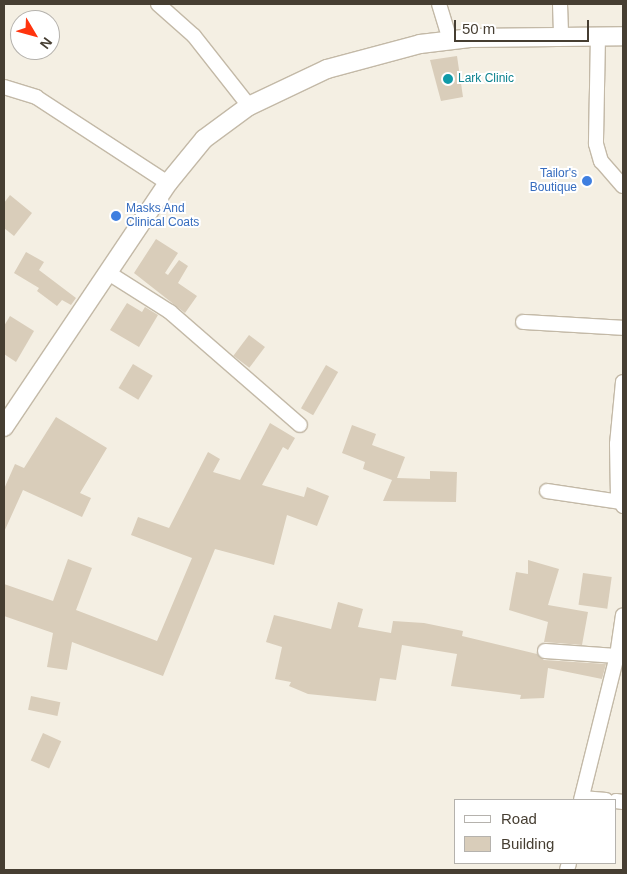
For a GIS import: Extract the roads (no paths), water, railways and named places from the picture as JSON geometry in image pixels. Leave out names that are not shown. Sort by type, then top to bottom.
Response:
[{"type":"street","points":[[158,4],[194,36],[249,106]]},
{"type":"street","points":[[439,4],[450,39]]},
{"type":"street","points":[[560,4],[561,36]]},
{"type":"street","points":[[598,36],[596,144],[600,161],[623,186]]},
{"type":"street","points":[[4,427],[168,183],[204,138],[249,106],[305,77],[348,61],[450,39],[623,36]]},
{"type":"street","points":[[4,87],[36,96],[168,183]]},
{"type":"street","points":[[107,272],[170,312],[300,425]]},
{"type":"street","points":[[523,322],[623,328]]},
{"type":"street","points":[[547,491],[622,504],[618,422],[623,382]]},
{"type":"street","points":[[581,799],[617,656],[623,616]]},
{"type":"street","points":[[545,651],[617,656]]},
{"type":"place","name":"Lark Clinic","points":[[448,79]]},
{"type":"place","name":"Tailor's Boutique","points":[[587,181]]},
{"type":"place","name":"Masks And Clinical Coats","points":[[116,216]]}]
